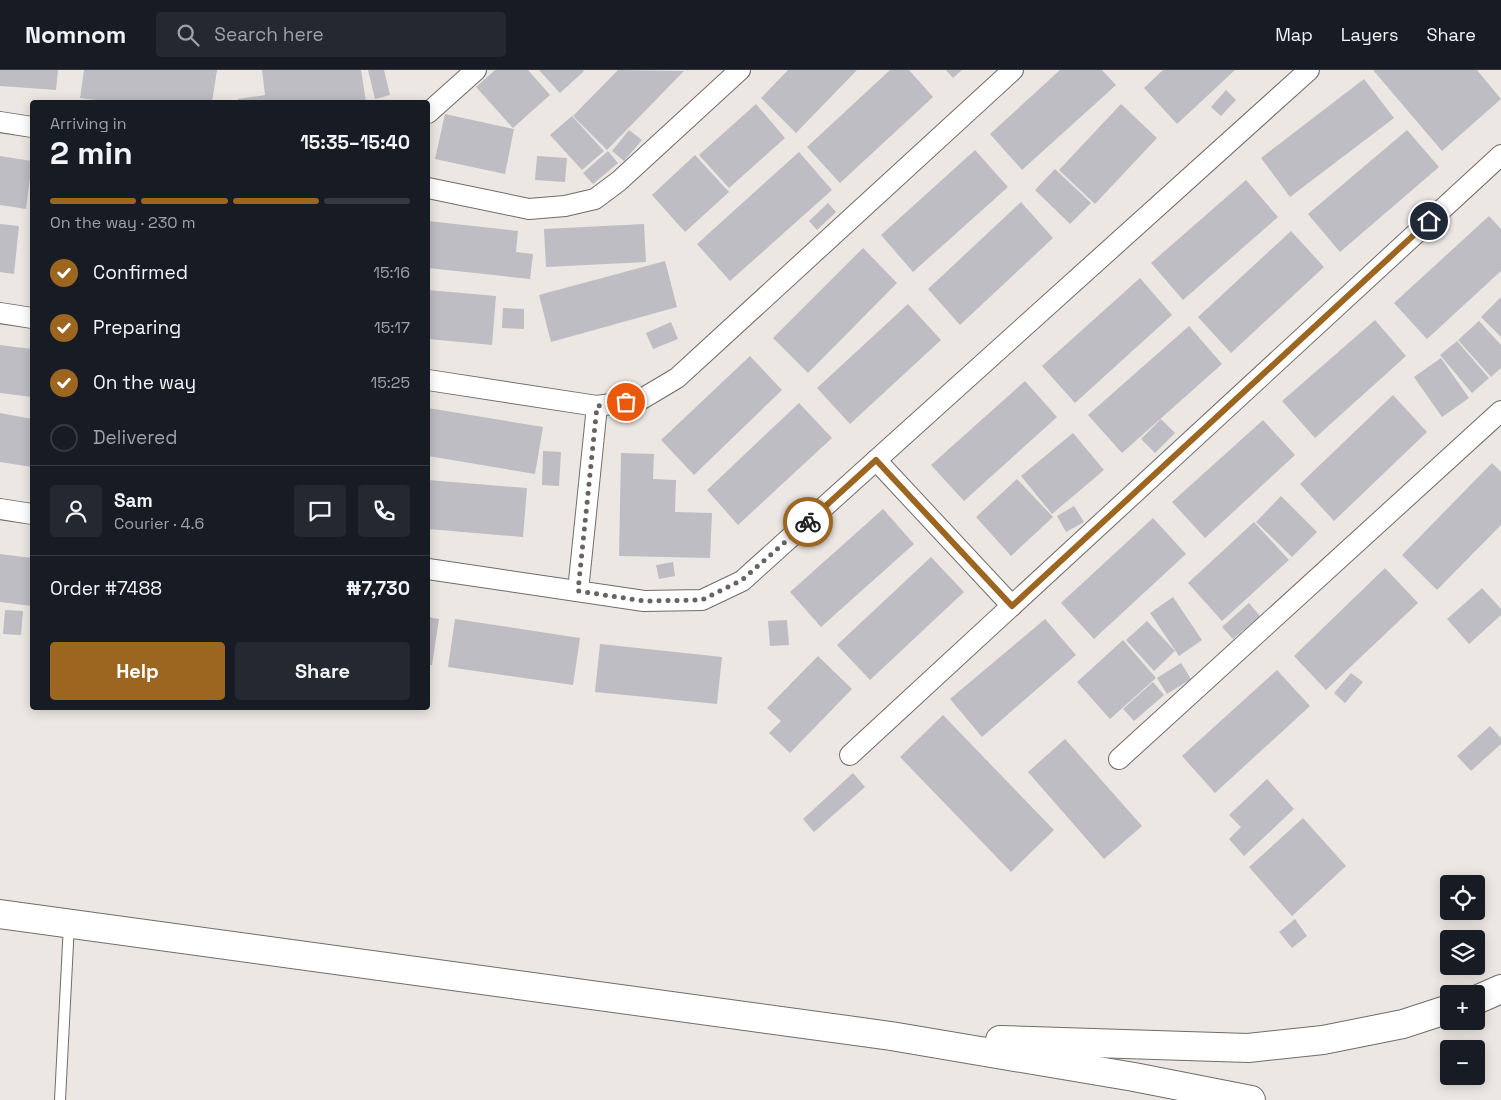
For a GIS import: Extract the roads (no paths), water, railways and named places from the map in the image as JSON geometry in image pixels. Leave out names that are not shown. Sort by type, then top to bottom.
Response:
[{"type":"main road","points":[[0,914],[892,1036],[1134,1077],[1251,1100]]},
{"type":"main road","points":[[1485,996],[1501,990]]},
{"type":"main road","points":[[892,1036],[1248,1048],[1323,1040],[1402,1024],[1440,1012]]},
{"type":"street","points":[[430,111],[476,70]]},
{"type":"street","points":[[430,188],[529,209],[565,206],[595,199],[619,181],[740,70]]},
{"type":"street","points":[[430,380],[597,406],[640,400],[677,378],[1013,70]]},
{"type":"street","points":[[430,570],[644,601],[702,600],[742,580],[1309,70]]},
{"type":"street","points":[[0,122],[30,127]]},
{"type":"street","points":[[850,755],[1501,155]]},
{"type":"street","points":[[0,313],[30,318]]},
{"type":"street","points":[[578,591],[597,406]]},
{"type":"street","points":[[1119,759],[1501,411]]},
{"type":"street","points":[[876,460],[1012,606]]},
{"type":"street","points":[[0,509],[30,514]]},
{"type":"lane","points":[[60,1100],[69,923]]}]
